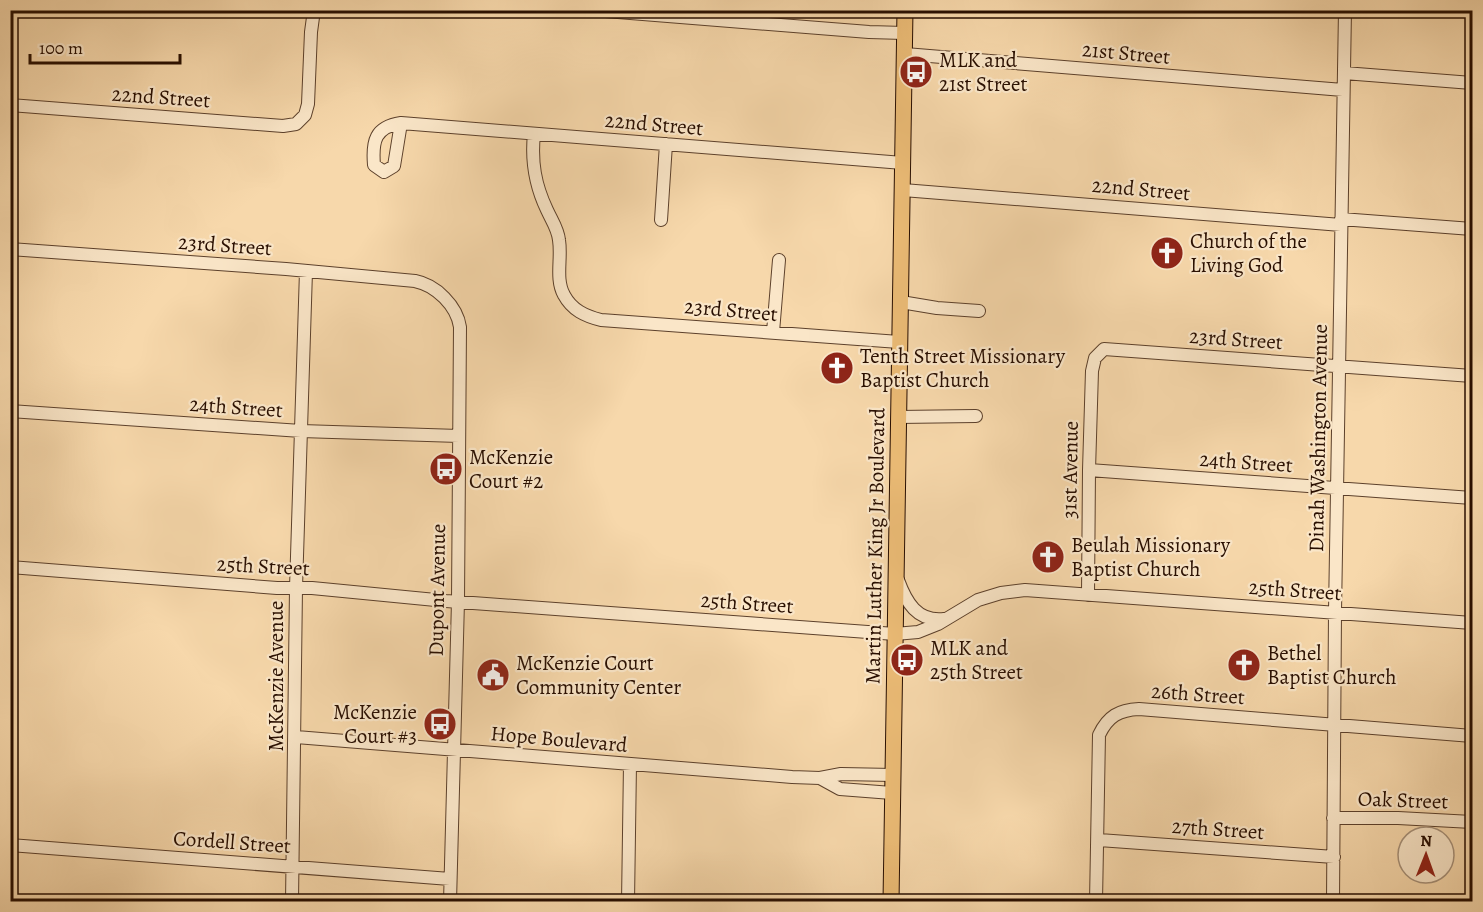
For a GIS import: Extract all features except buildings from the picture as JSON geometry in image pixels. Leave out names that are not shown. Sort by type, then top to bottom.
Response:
[{"type":"main road","name":"Martin Luther King Jr Boulevard","points":[[891,902],[905,10]]},
{"type":"street","name":"22nd Street","points":[[10,105],[283,126],[296,124],[305,116],[308,104],[314,10]]},
{"type":"street","points":[[593,10],[904,33]]},
{"type":"street","name":"Dinah Washington Avenue","points":[[1333,902],[1335,612],[1345,10]]},
{"type":"street","name":"21st Street","points":[[905,54],[1343,90]]},
{"type":"street","points":[[1344,73],[1473,83]]},
{"type":"street","name":"22nd Street","points":[[401,123],[903,163]]},
{"type":"street","name":"23rd Street","points":[[534,134],[532,153],[538,189],[558,232],[559,280],[562,293],[579,312],[601,320],[899,342]]},
{"type":"street","points":[[661,220],[666,144]]},
{"type":"street","name":"22nd Street","points":[[903,190],[1341,222],[1473,229]]},
{"type":"street","name":"23rd Street","points":[[10,249],[416,281],[434,288]]},
{"type":"street","points":[[773,332],[779,261]]},
{"type":"street","name":"McKenzie Avenue","points":[[292,902],[296,737],[296,588],[306,271]]},
{"type":"street","name":"Dupont Avenue","points":[[434,288],[454,310],[459,318],[460,327],[458,601],[450,902]]},
{"type":"street","points":[[901,303],[979,311]]},
{"type":"street","name":"23rd Street","points":[[1104,349],[1473,376]]},
{"type":"street","name":"31st Avenue","points":[[1088,595],[1092,371],[1095,358],[1104,349]]},
{"type":"street","name":"24th Street","points":[[10,411],[301,431],[459,436]]},
{"type":"street","points":[[898,417],[976,416]]},
{"type":"street","name":"24th Street","points":[[1089,470],[1473,498]]},
{"type":"street","name":"25th Street","points":[[10,567],[312,588],[895,634],[918,632],[978,600],[1007,592],[1037,590],[1473,623]]},
{"type":"street","points":[[896,575],[902,592],[916,611],[934,620],[948,618]]},
{"type":"street","name":"26th Street","points":[[1099,840],[1099,735],[1105,723],[1114,714],[1127,710],[1139,709],[1473,736]]},
{"type":"street","name":"Hope Boulevard","points":[[296,737],[820,778],[841,774],[892,775]]},
{"type":"street","points":[[628,902],[630,764]]},
{"type":"street","name":"Hope Boulevard","points":[[820,778],[840,789],[892,793]]},
{"type":"street","name":"Oak Street","points":[[1333,818],[1398,818],[1473,822]]},
{"type":"street","points":[[1096,902],[1099,840]]},
{"type":"street","name":"27th Street","points":[[1099,840],[1334,857]]},
{"type":"street","name":"Cordell Street","points":[[10,844],[450,879]]},
{"type":"place","name":"MLK and 21st Street","points":[[916,72]]},
{"type":"place","name":"Church of the Living God","points":[[1167,253]]},
{"type":"place","name":"Tenth Street Missionary Baptist Church","points":[[837,368]]},
{"type":"place","name":"McKenzie Court #2","points":[[446,469]]},
{"type":"place","name":"Beulah Missionary Baptist Church","points":[[1048,557]]},
{"type":"place","name":"MLK and 25th Street","points":[[907,660]]},
{"type":"place","name":"Bethel Baptist Church","points":[[1244,665]]},
{"type":"place","name":"McKenzie Court Community Center","points":[[493,675]]},
{"type":"place","name":"McKenzie Court #3","points":[[440,724]]}]
